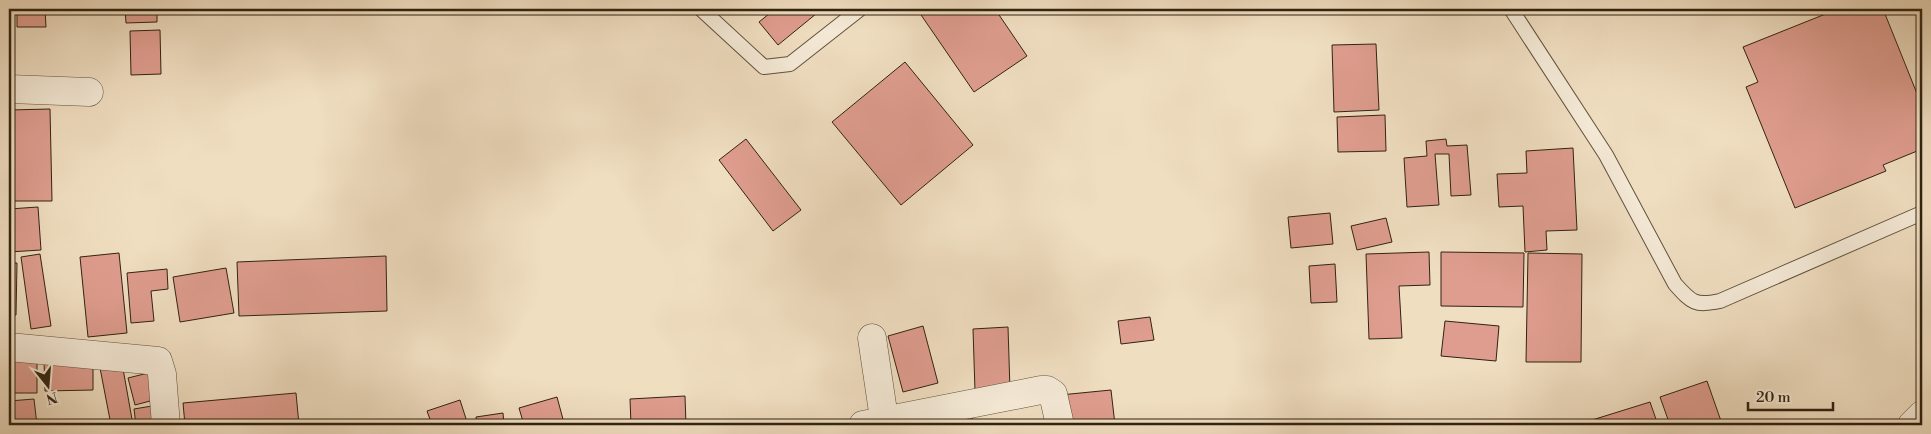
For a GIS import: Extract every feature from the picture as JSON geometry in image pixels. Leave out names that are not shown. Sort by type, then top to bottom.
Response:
[{"type":"street","points":[[9,90],[89,92]]},
{"type":"street","points":[[872,338],[877,424],[1047,390],[1053,394],[1060,425]]},
{"type":"street","points":[[9,347],[158,361],[162,374],[166,425]]},
{"type":"street","points":[[1912,425],[1922,415]]},
{"type":"lane","points":[[701,9],[764,67],[790,64],[860,9]]},
{"type":"lane","points":[[1511,9],[1606,155],[1675,284],[1690,300],[1701,305],[1720,301],[1922,213]]},
{"type":"building","points":[[17,9],[45,9],[46,27],[17,27]]},
{"type":"building","points":[[64,9],[95,9],[94,14]]},
{"type":"building","points":[[125,9],[157,9],[157,22],[126,23]]},
{"type":"building","points":[[775,9],[822,9],[778,45],[759,22]]},
{"type":"building","points":[[924,9],[995,9],[1027,56],[974,92],[919,12]]},
{"type":"building","points":[[1838,9],[1883,9],[1922,106],[1922,149],[1883,165],[1886,171],[1795,208],[1746,87],[1758,82],[1743,47]]},
{"type":"building","points":[[160,30],[161,74],[131,75],[130,31]]},
{"type":"building","points":[[1376,44],[1379,110],[1334,112],[1332,45]]},
{"type":"building","points":[[905,62],[973,145],[901,205],[832,122]]},
{"type":"building","points":[[50,109],[52,201],[9,201],[9,110]]},
{"type":"building","points":[[1385,115],[1386,151],[1338,152],[1337,117]]},
{"type":"building","points":[[746,139],[801,210],[773,231],[719,160]]},
{"type":"building","points":[[1446,139],[1447,146],[1467,145],[1471,195],[1451,196],[1449,154],[1435,154],[1439,205],[1407,207],[1404,158],[1427,156],[1426,141]]},
{"type":"building","points":[[1573,148],[1577,230],[1546,231],[1547,250],[1525,252],[1523,206],[1499,207],[1497,174],[1527,173],[1526,151]]},
{"type":"building","points":[[38,207],[41,250],[9,252],[9,209]]},
{"type":"building","points":[[1330,213],[1333,244],[1291,248],[1288,217]]},
{"type":"building","points":[[1386,218],[1392,242],[1357,250],[1351,226]]},
{"type":"building","points":[[1429,252],[1430,285],[1399,286],[1402,338],[1369,339],[1366,254]]},
{"type":"building","points":[[1441,252],[1524,253],[1523,307],[1441,306]]},
{"type":"building","points":[[119,253],[127,333],[88,337],[80,257]]},
{"type":"building","points":[[1528,253],[1582,254],[1581,362],[1526,362]]},
{"type":"building","points":[[40,254],[51,326],[31,329],[21,257]]},
{"type":"building","points":[[386,256],[387,311],[239,316],[237,262]]},
{"type":"building","points":[[9,263],[17,263],[16,315],[9,315]]},
{"type":"building","points":[[1335,264],[1337,302],[1311,303],[1309,266]]},
{"type":"building","points":[[226,268],[234,313],[180,322],[173,277]]},
{"type":"building","points":[[167,269],[168,289],[151,291],[154,321],[131,323],[127,273]]},
{"type":"building","points":[[1150,317],[1154,340],[1121,344],[1118,321]]},
{"type":"building","points":[[1445,321],[1499,326],[1496,361],[1441,356]]},
{"type":"building","points":[[923,326],[938,383],[903,392],[888,336]]},
{"type":"building","points":[[1008,327],[1010,390],[975,391],[973,329]]},
{"type":"building","points":[[9,360],[37,360],[37,393],[9,393]]},
{"type":"building","points":[[93,360],[93,390],[45,391],[44,362]]},
{"type":"building","points":[[122,363],[133,425],[111,425],[100,368]]},
{"type":"building","points":[[148,373],[154,400],[135,405],[128,378]]},
{"type":"building","points":[[1707,381],[1721,421],[1709,425],[1670,425],[1660,397]]},
{"type":"building","points":[[1111,390],[1115,425],[1063,425],[1060,395]]},
{"type":"building","points":[[296,393],[299,425],[185,425],[183,403]]},
{"type":"building","points":[[685,396],[686,425],[631,425],[630,399]]},
{"type":"building","points":[[557,397],[564,423],[573,420],[575,425],[524,425],[519,408]]},
{"type":"building","points":[[34,399],[37,425],[9,425],[9,401]]},
{"type":"building","points":[[460,400],[468,425],[432,425],[427,411]]},
{"type":"building","points":[[1650,402],[1658,425],[1576,425]]},
{"type":"building","points":[[152,406],[155,425],[136,425],[134,409]]},
{"type":"building","points":[[503,413],[504,425],[477,425],[476,417]]},
{"type":"building","points":[[971,413],[974,425],[945,425],[944,420]]}]
